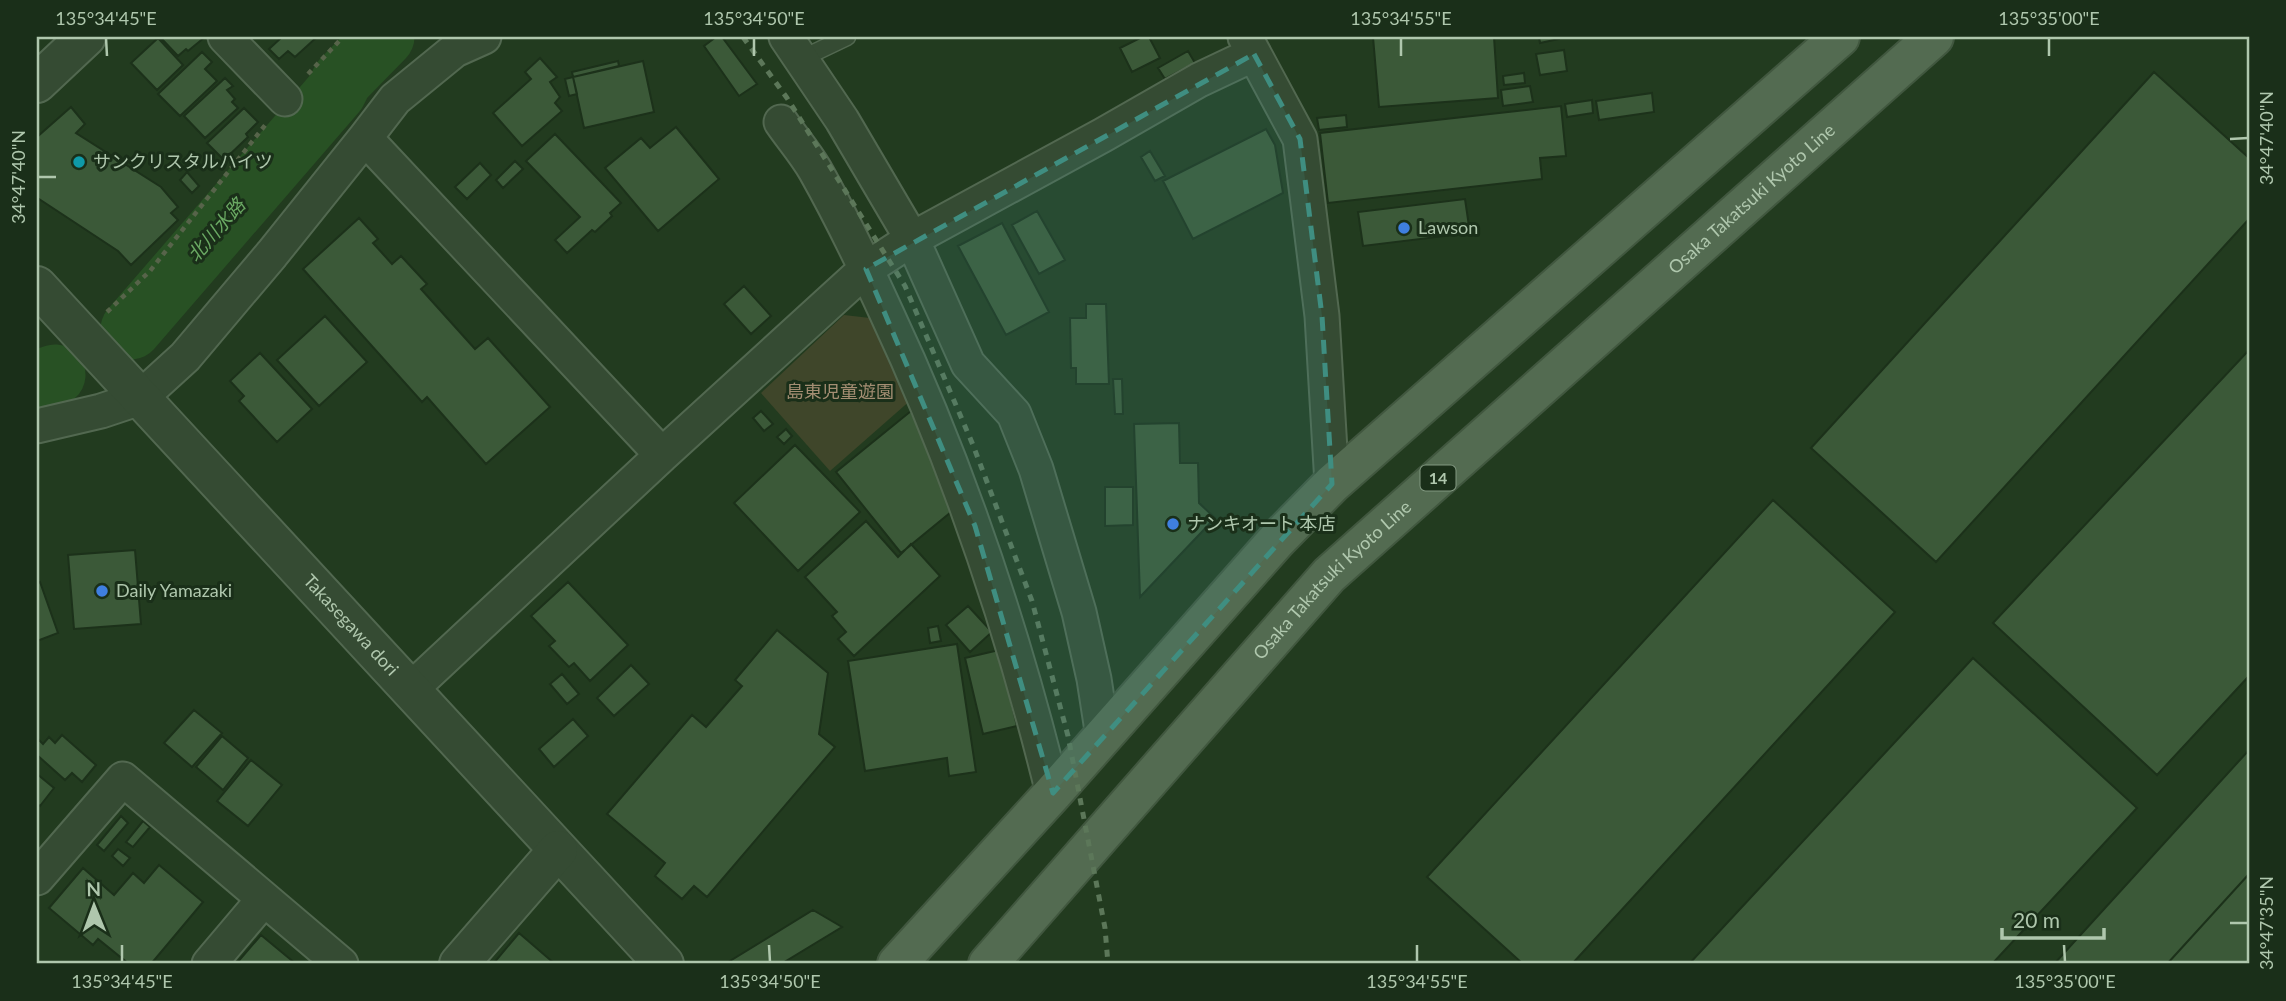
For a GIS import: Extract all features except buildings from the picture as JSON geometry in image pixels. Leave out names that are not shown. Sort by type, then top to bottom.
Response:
[{"type":"main road","points":[[897,964],[1276,541],[1332,484],[1840,37]]},
{"type":"main road","name":"Osaka Takatsuki Kyoto Line","points":[[988,964],[1329,575],[1934,37]]},
{"type":"street","points":[[37,83],[86,37]]},
{"type":"street","points":[[225,37],[285,99]]},
{"type":"street","points":[[37,426],[101,411],[140,398],[185,356],[395,99],[455,50],[484,37]]},
{"type":"street","points":[[409,691],[866,269],[912,239],[1199,80],[1250,46],[1300,139],[1322,316],[1332,484]]},
{"type":"street","points":[[794,48],[842,120],[912,239],[968,364],[1014,414],[1036,469],[1079,612],[1103,737]]},
{"type":"street","points":[[781,122],[813,168],[866,269],[906,353],[942,439],[1004,613],[1031,703],[1053,793]]},
{"type":"street","points":[[365,138],[662,455]]},
{"type":"street","name":"Takasegawa dori","points":[[37,286],[664,964]]},
{"type":"street","points":[[37,878],[123,779],[341,964]]},
{"type":"street","points":[[459,964],[558,850]]},
{"type":"street","points":[[209,964],[264,899]]},
{"type":"lane","points":[[794,48],[847,37]]},
{"type":"path","points":[[105,314],[136,285],[183,232],[285,99],[343,37]]},
{"type":"highlighted area","points":[[1254,54],[1300,139],[1322,316],[1332,484],[1053,793],[975,526],[866,269]]},
{"type":"green space","name":"島東児童遊園","points":[[844,315],[870,318],[912,399],[830,471],[761,393]]},
{"type":"waterway","name":"北川水路","points":[[131,329],[336,92],[342,80],[384,37]]},
{"type":"waterway","name":"北川水路","points":[[37,381],[55,375]]},
{"type":"railway","points":[[743,37],[787,98],[905,286],[973,445],[1032,601],[1068,736],[1105,928],[1108,964]]},
{"type":"place","name":"サンクリスタルハイツ","points":[[79,162]]},
{"type":"place","name":"Lawson","points":[[1404,228]]},
{"type":"place","name":"ナンキオート 本店","points":[[1173,524]]},
{"type":"place","name":"Daily Yamazaki","points":[[102,591]]}]
